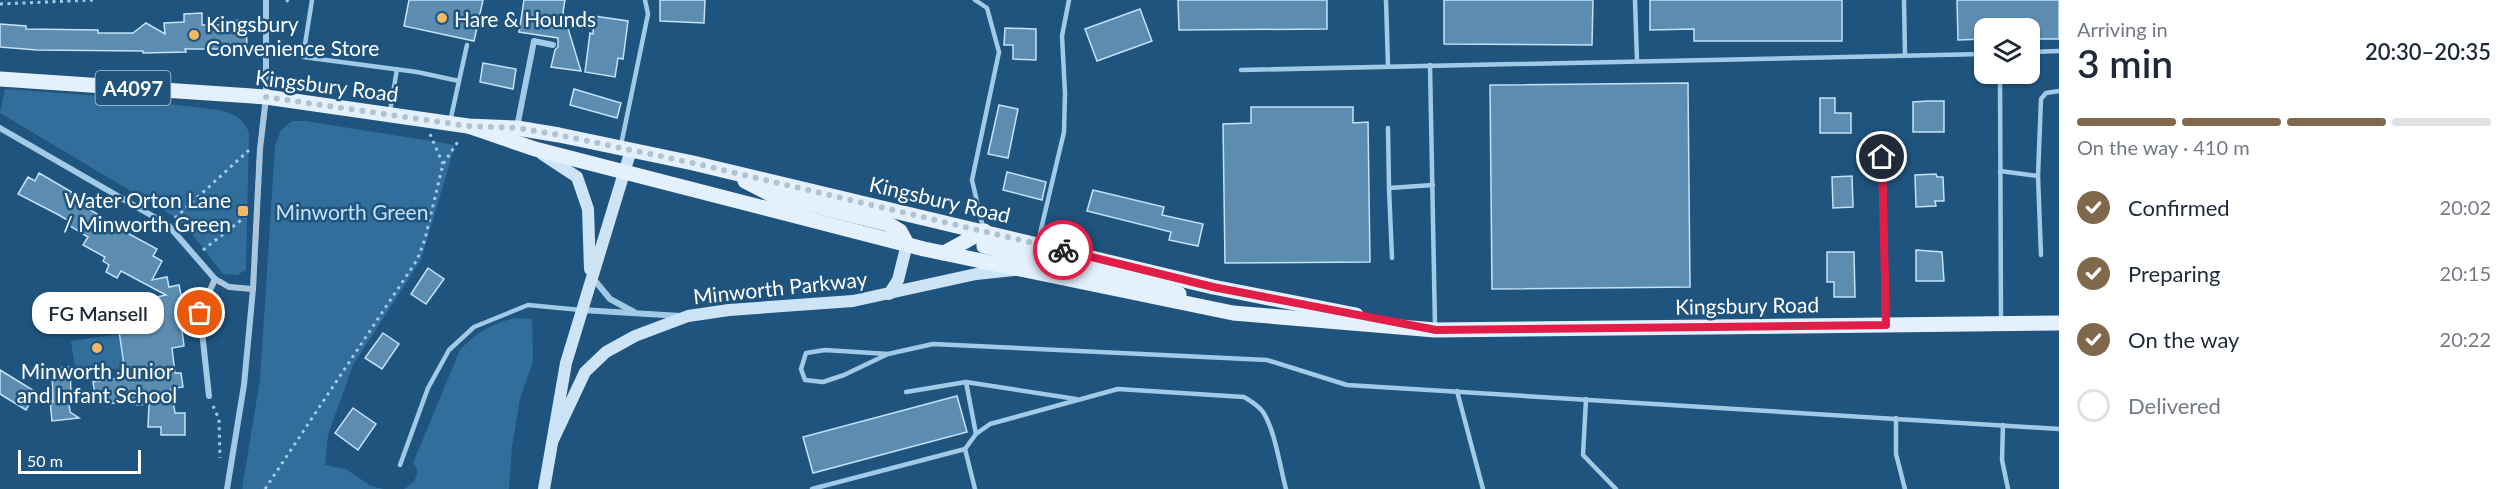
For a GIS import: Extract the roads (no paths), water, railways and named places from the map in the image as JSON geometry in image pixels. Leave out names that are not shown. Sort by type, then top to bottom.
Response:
[{"type":"main road","name":"Kingsbury Road","points":[[0,79],[266,97],[468,126],[517,128],[626,148],[727,171],[1213,287],[1436,330]]},
{"type":"main road","name":"Kingsbury Road","points":[[468,126],[535,149],[907,244],[1020,270],[1233,313],[1436,330],[2059,323]]},
{"type":"main road","points":[[727,171],[772,195],[888,224],[900,231],[907,244]]},
{"type":"main road","points":[[944,253],[984,231],[984,246],[1161,288],[1233,313]]},
{"type":"street","points":[[227,489],[244,385],[253,289],[260,149],[266,97],[266,0]]},
{"type":"street","points":[[517,128],[534,41],[553,45]]},
{"type":"street","points":[[0,128],[168,225],[215,279],[229,287],[253,289]]},
{"type":"street","name":"Minworth Parkway","points":[[544,489],[566,363],[623,171],[626,148]]},
{"type":"street","name":"Minworth Parkway","points":[[535,149],[576,177],[588,209],[591,276]]},
{"type":"street","points":[[1882,157],[1886,325]]},
{"type":"street","name":"Minworth Parkway","points":[[889,294],[898,280],[907,244]]},
{"type":"street","name":"Minworth Parkway","points":[[553,440],[585,372],[606,352],[635,336],[687,316],[729,310],[853,302],[976,274],[1020,270]]},
{"type":"street","points":[[591,276],[610,299],[637,314]]},
{"type":"street","points":[[209,396],[200,313],[215,279]]},
{"type":"street","points":[[582,310],[687,316]]},
{"type":"lane","points":[[312,0],[303,57],[397,69],[459,81]]},
{"type":"lane","points":[[626,148],[648,14],[645,0]]},
{"type":"lane","points":[[975,0],[987,8],[999,52],[972,180],[984,231]]},
{"type":"lane","points":[[1038,244],[1064,132],[1065,93],[1062,36],[1069,0]]},
{"type":"lane","points":[[1386,0],[1388,66]]},
{"type":"lane","points":[[1635,0],[1637,61]]},
{"type":"lane","points":[[1904,0],[1905,55]]},
{"type":"lane","points":[[450,123],[467,45]]},
{"type":"lane","points":[[2040,52],[2059,51]]},
{"type":"lane","points":[[1241,70],[1974,54]]},
{"type":"lane","points":[[1430,65],[1436,330]]},
{"type":"lane","points":[[390,114],[397,69]]},
{"type":"lane","points":[[2000,84],[2001,324]]},
{"type":"lane","points":[[2041,255],[2038,176],[2041,99],[2046,93],[2059,91]]},
{"type":"lane","points":[[1388,128],[1392,258]]},
{"type":"lane","points":[[2000,171],[2038,176]]},
{"type":"lane","points":[[1389,188],[1433,185]]},
{"type":"lane","points":[[399,465],[428,388],[449,350],[474,327],[528,305],[582,310]]},
{"type":"lane","points":[[888,354],[825,350],[806,353],[801,369],[805,380],[823,382],[844,375],[888,354],[933,344],[1268,360],[1347,385],[2059,429]]},
{"type":"lane","points":[[906,392],[966,382],[1081,400]]},
{"type":"lane","points":[[966,382],[976,434]]},
{"type":"lane","points":[[812,489],[965,449],[976,434],[990,424],[1118,389],[1244,397],[1256,404],[1264,413],[1286,489]]},
{"type":"lane","points":[[1457,391],[1483,489]]},
{"type":"lane","points":[[1586,399],[1583,455],[1617,489]]},
{"type":"lane","points":[[1896,418],[1896,454],[1905,489]]},
{"type":"lane","points":[[2003,425],[2002,460],[2008,489]]},
{"type":"lane","points":[[965,449],[975,489]]},
{"type":"place","name":"Hare & Hounds","points":[[442,18]]},
{"type":"place","name":"Kingsbury Convenience Store","points":[[194,35]]},
{"type":"place","name":"Water Orton Lane / Minworth Green","points":[[243,211]]},
{"type":"place","name":"FG Mansell","points":[[200,313]]},
{"type":"place","name":"Minworth Junior and Infant School","points":[[97,348]]},
{"type":"park label","name":"Minworth Green","points":[[352,211]]}]
